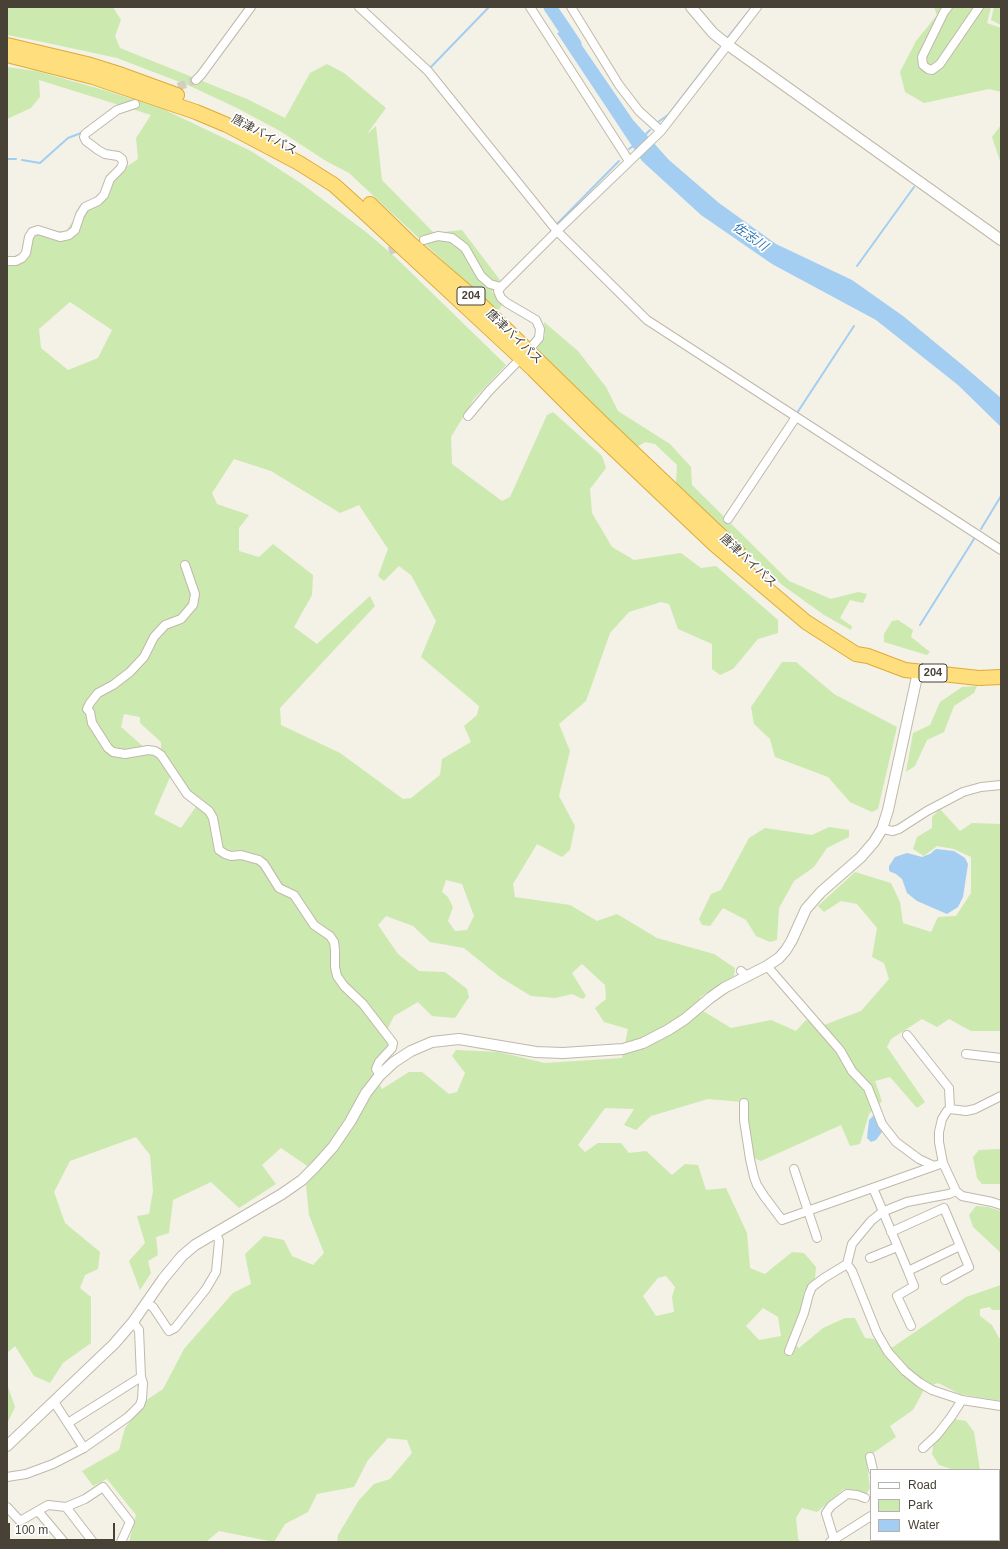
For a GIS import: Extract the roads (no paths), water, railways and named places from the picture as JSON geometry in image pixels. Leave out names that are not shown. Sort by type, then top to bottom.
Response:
[{"type":"highway","name":"唐津バイパス","points":[[7,45],[87,64],[122,75],[203,105],[283,144],[336,176],[475,299],[524,355],[533,369],[682,514],[806,622],[856,654],[868,656],[905,670],[979,678],[1001,677]]},
{"type":"highway","name":"唐津バイパス","points":[[7,55],[93,77],[196,112],[227,125],[299,163],[334,185],[524,355]]},
{"type":"street","points":[[196,80],[251,7]]},
{"type":"street","points":[[359,7],[428,72],[557,231],[647,320],[1001,550]]},
{"type":"street","points":[[530,7],[629,161]]},
{"type":"street","points":[[571,7],[620,85],[639,111],[661,131]]},
{"type":"street","points":[[691,7],[713,33],[728,45],[1001,240]]},
{"type":"street","points":[[468,416],[489,391],[539,338],[540,329],[536,320],[507,303],[501,298],[498,291],[557,231],[661,131],[757,7]]},
{"type":"street","points":[[948,7],[944,12],[922,57],[924,65],[932,70],[940,64],[979,7]]},
{"type":"street","points":[[7,260],[16,261],[22,258],[26,253],[29,237],[32,232],[38,230],[60,237],[69,235],[75,230],[80,215],[85,207],[98,201],[104,195],[110,180],[123,164],[122,159],[118,156],[105,154],[86,141],[84,137],[85,134],[117,110],[135,104]]},
{"type":"street","points":[[424,240],[438,236],[452,238],[465,248],[481,276],[490,284],[501,287]]},
{"type":"street","points":[[728,520],[796,417]]},
{"type":"street","points":[[185,566],[195,594],[193,605],[181,619],[165,625],[157,633],[144,657],[130,672],[113,685],[98,693],[87,709],[90,712],[92,723],[108,748],[113,752],[125,754],[148,750],[155,751],[161,755],[187,794],[210,811],[213,818],[219,850],[231,856],[241,855],[259,860],[264,864],[279,888],[294,895],[314,925],[330,936],[334,942],[336,950],[335,967],[337,976],[344,986],[363,1004],[393,1043],[392,1048],[379,1062],[376,1069],[380,1075]]},
{"type":"street","points":[[7,1446],[97,1361],[133,1322],[162,1279],[182,1256],[196,1245],[282,1194],[302,1180],[333,1147],[350,1122],[366,1093],[380,1075],[394,1062],[411,1051],[432,1042],[459,1039],[536,1052],[563,1053],[623,1049],[643,1043],[668,1030],[685,1019],[710,998],[744,974],[767,966],[779,958],[786,950],[806,909],[820,892],[861,857],[874,842],[882,829],[888,810],[918,672]]},
{"type":"street","points":[[882,829],[893,831],[899,829],[927,811],[963,792],[981,787],[1001,786]]},
{"type":"street","points":[[767,966],[840,1050],[852,1070],[868,1088],[882,1124],[896,1142],[919,1159],[934,1166]]},
{"type":"street","points":[[907,1035],[949,1088],[950,1109],[945,1114],[939,1132],[939,1142],[943,1163],[956,1191],[962,1196],[992,1202],[1001,1206]]},
{"type":"street","points":[[966,1054],[1001,1058]]},
{"type":"street","points":[[950,1109],[966,1111],[975,1109],[1001,1096]]},
{"type":"street","points":[[744,1103],[746,1141],[757,1185],[782,1220],[943,1163]]},
{"type":"street","points":[[794,1169],[817,1238]]},
{"type":"street","points":[[872,1188],[914,1286],[897,1296],[911,1326]]},
{"type":"street","points":[[789,1351],[804,1313],[812,1287],[847,1264],[852,1244],[860,1232],[871,1221],[882,1212],[907,1202],[949,1194],[956,1191]]},
{"type":"street","points":[[891,1232],[944,1208],[969,1268],[945,1280]]},
{"type":"street","points":[[146,1303],[153,1306],[169,1331],[175,1328],[206,1289],[216,1272],[219,1241],[216,1233]]},
{"type":"street","points":[[908,1271],[960,1246]]},
{"type":"street","points":[[870,1258],[897,1247]]},
{"type":"street","points":[[847,1264],[852,1271],[877,1333],[888,1352],[905,1371],[932,1390],[962,1400],[1001,1406]]},
{"type":"street","points":[[7,1477],[26,1474],[53,1464],[84,1448],[128,1417],[140,1405],[142,1399],[143,1382],[141,1377],[139,1330],[133,1322]]},
{"type":"street","points":[[68,1423],[141,1377]]},
{"type":"street","points":[[923,1448],[937,1435],[962,1400]]},
{"type":"street","points":[[54,1402],[84,1448]]},
{"type":"street","points":[[870,1457],[873,1469]]},
{"type":"street","points":[[7,1507],[20,1521],[48,1505],[66,1507],[103,1487],[130,1522],[121,1542]]},
{"type":"street","points":[[865,1498],[857,1495],[846,1494],[831,1506],[826,1514],[832,1541],[870,1517]]},
{"type":"street","points":[[66,1507],[93,1542]]},
{"type":"street","points":[[38,1511],[64,1542]]},
{"type":"water","points":[[570,28],[633,120],[669,160],[719,203],[776,244],[852,280],[903,316],[1001,398],[1001,427],[958,385],[876,320],[772,264],[701,215],[642,161],[557,33]]},
{"type":"water","points":[[936,849],[954,851],[965,858],[968,864],[963,897],[958,907],[947,914],[917,901],[907,893],[902,879],[889,871],[889,866],[895,857],[907,853],[922,857],[930,854]]},
{"type":"water","points":[[874,1115],[882,1132],[876,1140],[871,1142],[867,1138],[869,1120]]},
{"type":"waterway","points":[[430,68],[489,7]]},
{"type":"waterway","name":"佐志川","points":[[550,7],[575,44]]},
{"type":"waterway","points":[[728,37],[752,7]]},
{"type":"waterway","points":[[658,122],[668,115],[719,49]]},
{"type":"waterway","points":[[645,135],[650,130]]},
{"type":"waterway","points":[[22,160],[40,163],[68,138],[81,133]]},
{"type":"waterway","points":[[629,149],[633,146]]},
{"type":"waterway","points":[[7,159],[16,159]]},
{"type":"waterway","points":[[557,224],[619,161]]},
{"type":"waterway","points":[[857,266],[914,187]]},
{"type":"waterway","points":[[797,413],[854,326]]},
{"type":"waterway","points":[[981,529],[1001,496]]},
{"type":"waterway","points":[[920,625],[974,539]]},
{"type":"tunnel","points":[[167,91],[196,80]]},
{"type":"tunnel","points":[[389,251],[404,246]]}]
